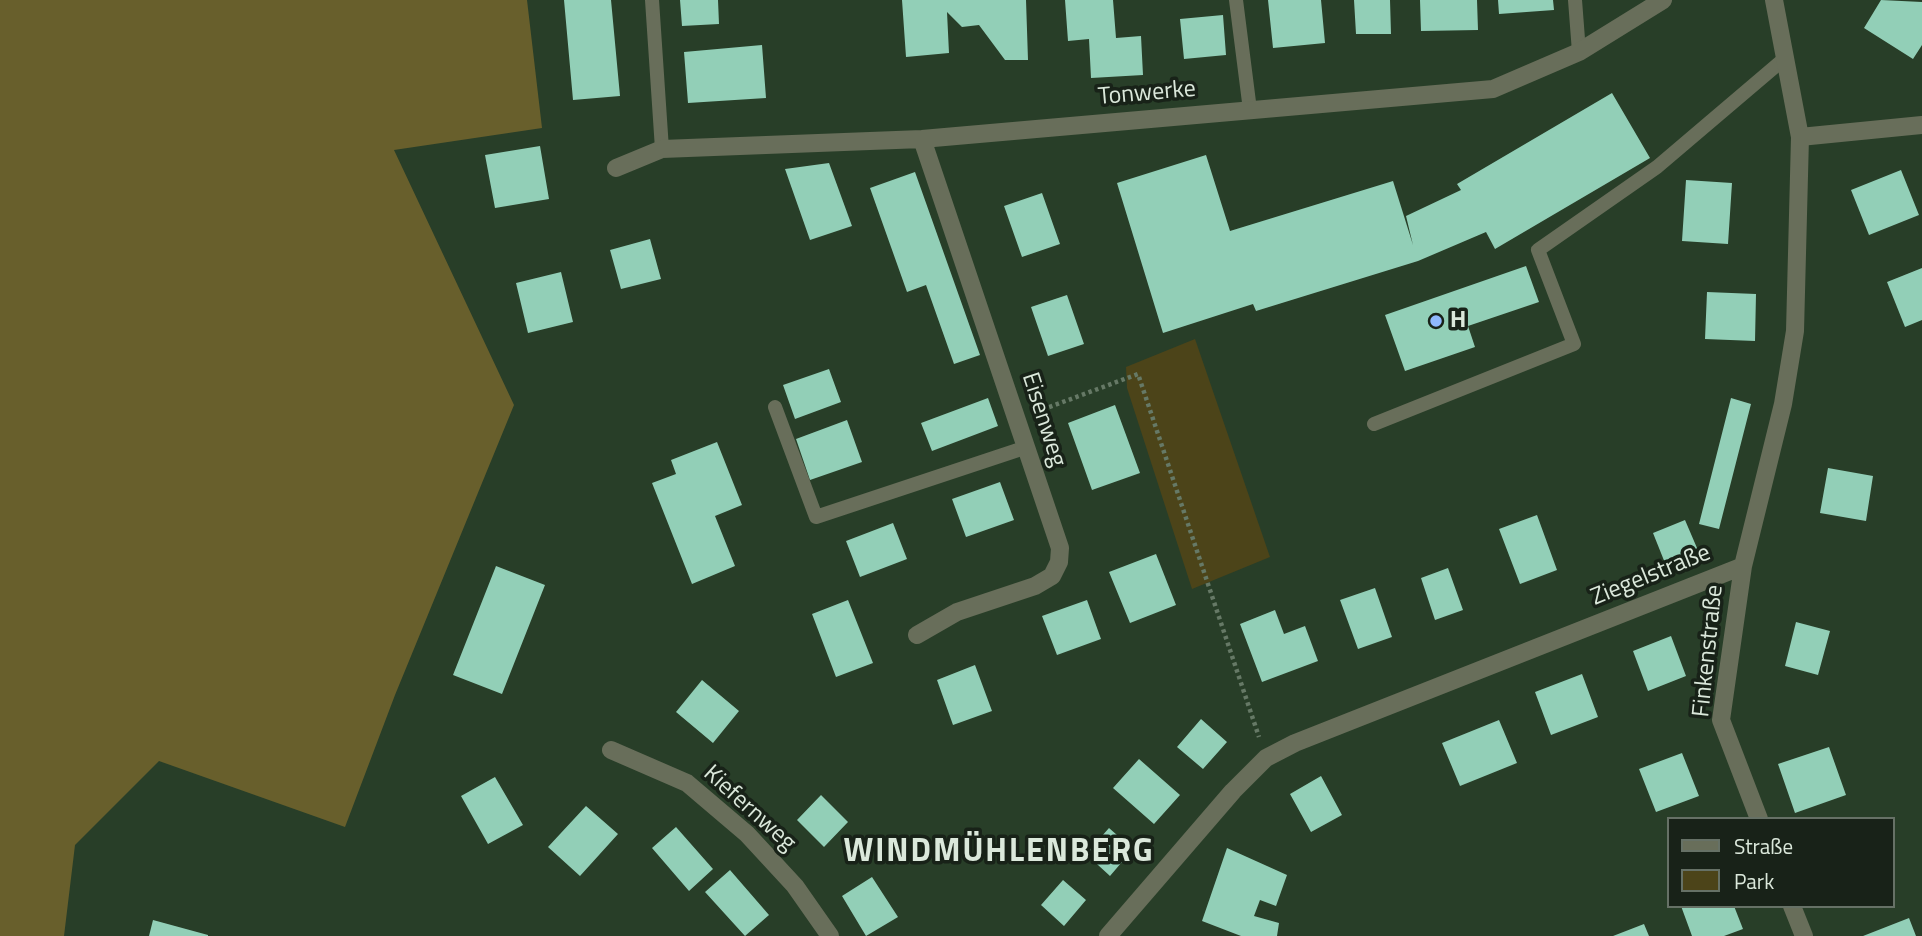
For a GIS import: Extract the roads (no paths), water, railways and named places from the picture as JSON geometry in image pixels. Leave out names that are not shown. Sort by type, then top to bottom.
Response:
[{"type":"street","name":"Tonwerke","points":[[616,168],[662,149],[922,139],[1493,89],[1578,52],[1663,0]]},
{"type":"street","name":"Ziegelstraße","points":[[1108,936],[1233,791],[1266,758],[1295,743],[1743,566],[1783,404],[1795,331],[1800,137],[1774,0]]},
{"type":"street","points":[[1800,137],[1922,125]]},
{"type":"street","name":"Eisenweg","points":[[917,635],[957,612],[1035,586],[1052,576],[1059,562],[1060,548],[922,139]]},
{"type":"street","name":"Finkenstraße","points":[[1743,566],[1721,720],[1758,817]]},
{"type":"street","name":"Kiefernweg","points":[[611,750],[687,783],[747,834],[795,886],[830,936]]},
{"type":"street","points":[[1793,908],[1804,936]]},
{"type":"lane","points":[[652,0],[662,149]]},
{"type":"lane","points":[[1236,0],[1250,110]]},
{"type":"lane","points":[[1575,0],[1578,52]]},
{"type":"lane","points":[[1374,424],[1574,344],[1538,250],[1657,167],[1784,59]]},
{"type":"lane","points":[[775,407],[816,517],[1027,447]]},
{"type":"place","name":"H","points":[[1436,321]]},
{"type":"district","name":"WINDMÜHLENBERG","points":[[999,853]]}]
